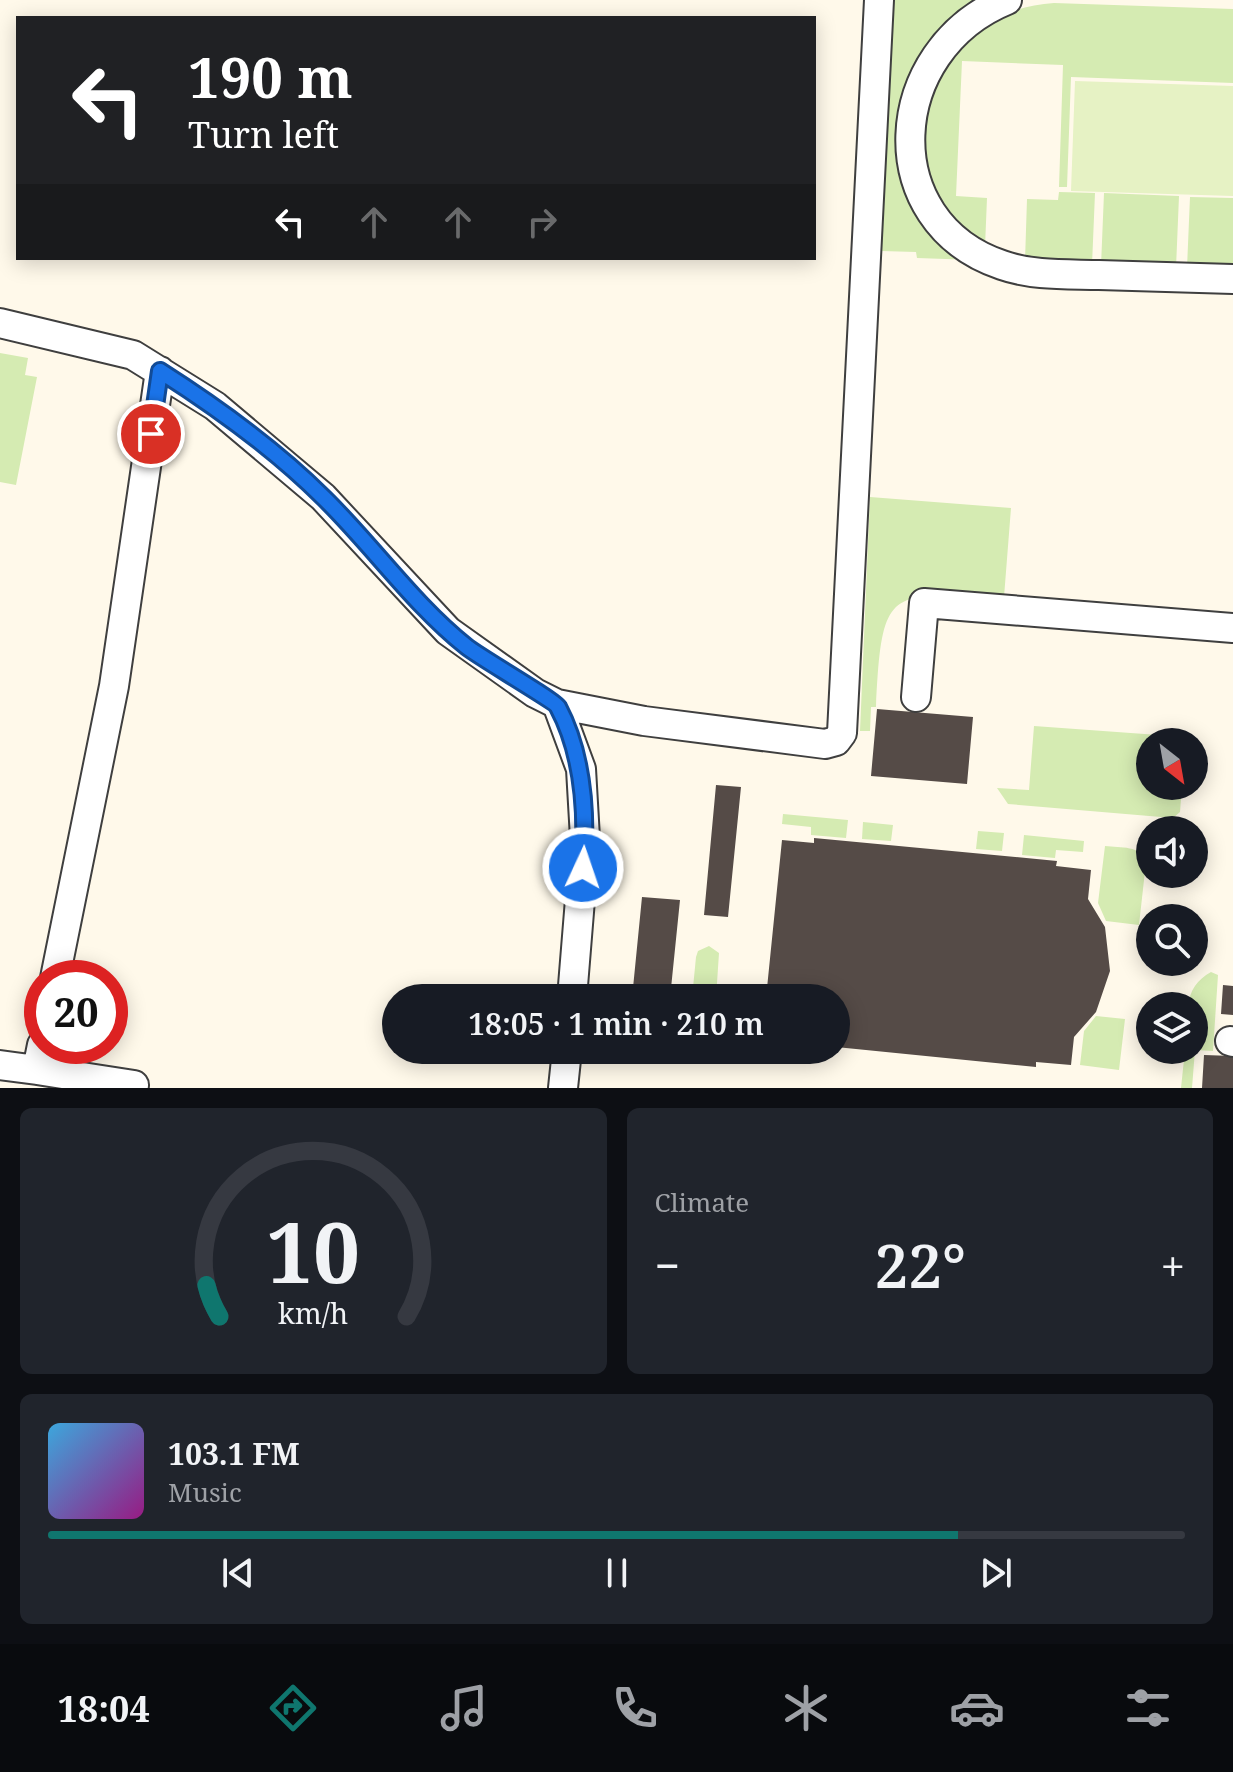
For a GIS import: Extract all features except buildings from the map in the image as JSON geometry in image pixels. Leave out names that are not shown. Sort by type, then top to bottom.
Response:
[{"type":"lane","points":[[0,323],[133,355],[215,406],[323,497],[427,610],[470,650],[557,704],[644,721],[825,744],[836,741],[842,733],[879,0]]},
{"type":"lane","points":[[1007,0],[968,20],[950,35],[924,73],[915,95],[911,117],[913,163],[930,206],[944,225],[979,254],[1022,271],[1233,279]]},
{"type":"lane","points":[[59,960],[114,686],[160,371]]},
{"type":"lane","points":[[916,697],[924,603],[1233,628]]},
{"type":"lane","points":[[557,704],[581,769],[585,838],[573,984]]},
{"type":"lane","points":[[0,1065],[24,1061]]},
{"type":"lane","points":[[61,1064],[134,1085]]},
{"type":"lane","points":[[563,1088],[566,1064]]},
{"type":"green space","points":[[892,0],[981,0],[948,22],[919,58],[903,102],[900,148],[974,260],[917,258],[916,252],[881,251]]},
{"type":"green space","points":[[1054,3],[1233,9],[1233,83],[1071,77],[1067,187],[1059,187],[1063,65],[962,61],[956,196],[987,198],[985,247],[951,214],[930,177],[923,137],[928,99],[945,63],[972,34],[1009,13]]},
{"type":"green space","points":[[1075,81],[1233,86],[1233,196],[1071,191]]},
{"type":"green space","points":[[1059,192],[1095,193],[1092,265],[1025,261],[1027,199],[1058,200]]},
{"type":"green space","points":[[1104,193],[1179,196],[1176,268],[1101,266]]},
{"type":"green space","points":[[1190,197],[1233,198],[1233,270],[1187,268]]},
{"type":"green space","points":[[0,353],[28,358],[25,375],[37,377],[16,485],[0,482]]},
{"type":"green space","points":[[870,497],[1011,508],[1004,597],[936,595],[914,598],[899,605],[889,618],[882,638],[876,707],[871,707],[870,731],[860,731]]},
{"type":"green space","points":[[1034,726],[1136,733],[1136,800],[1181,800],[1180,812],[1175,816],[1149,816],[1008,804],[997,788],[1029,790]]},
{"type":"green space","points":[[783,814],[848,820],[846,838],[811,835],[811,827],[782,824]]},
{"type":"green space","points":[[863,822],[893,825],[891,841],[862,839]]},
{"type":"green space","points":[[978,831],[1004,833],[1002,851],[976,849]]},
{"type":"green space","points":[[1024,835],[1084,841],[1083,852],[1056,850],[1055,858],[1022,855]]},
{"type":"green space","points":[[1105,846],[1136,851],[1136,888],[1143,888],[1141,904],[1136,904],[1136,925],[1106,921],[1098,903]]},
{"type":"green space","points":[[709,946],[719,953],[717,984],[693,984],[698,951]]},
{"type":"green space","points":[[1208,974],[1218,975],[1213,1051],[1208,1051],[1208,992],[1191,992]]},
{"type":"green space","points":[[1096,1016],[1125,1019],[1119,1070],[1080,1065],[1084,1031]]},
{"type":"green space","points":[[1184,1064],[1194,1064],[1192,1088],[1181,1088]]},
{"type":"route","points":[[151,434],[160,371],[215,406],[323,497],[432,615],[470,650],[557,704],[581,769],[585,838],[583,868]]}]
